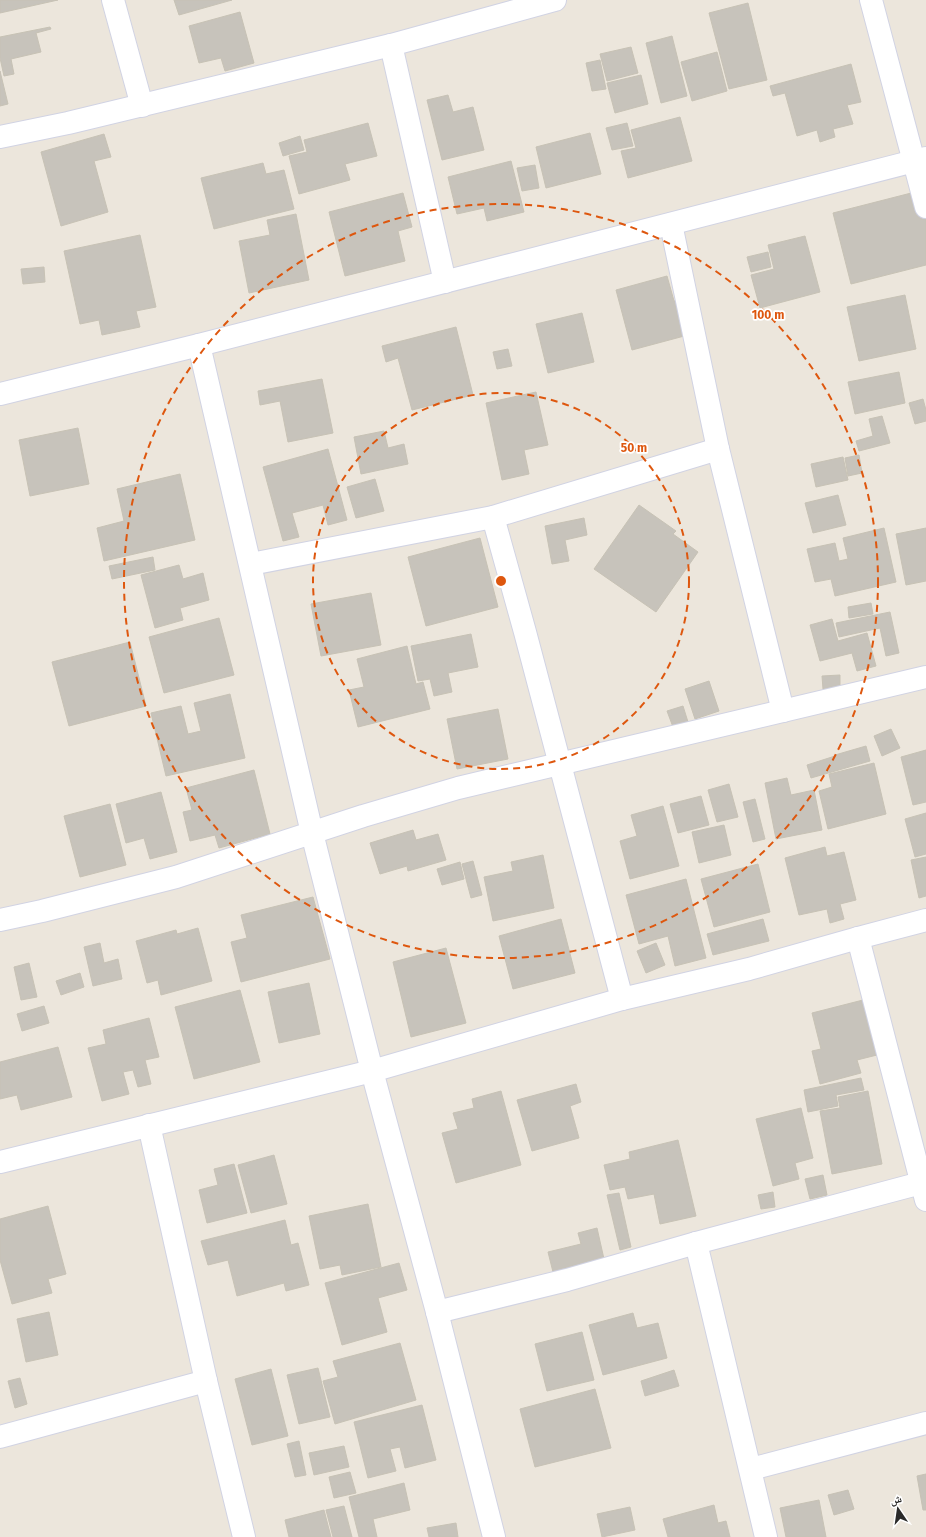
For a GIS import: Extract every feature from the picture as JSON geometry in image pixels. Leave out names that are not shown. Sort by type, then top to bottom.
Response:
[{"type":"street","points":[[113,0],[142,106]]},
{"type":"street","points":[[0,137],[142,106],[391,45],[555,0]]},
{"type":"street","points":[[871,0],[920,160],[926,207]]},
{"type":"street","points":[[391,45],[445,282]]},
{"type":"street","points":[[0,394],[199,345],[920,160]]},
{"type":"street","points":[[671,224],[718,449],[783,711]]},
{"type":"street","points":[[199,345],[251,564],[312,833],[372,1071],[437,1312],[494,1537]]},
{"type":"street","points":[[251,564],[492,517],[718,449]]},
{"type":"street","points":[[492,517],[525,632],[622,999]]},
{"type":"street","points":[[0,920],[42,912],[176,878],[363,816],[458,788],[926,677]]},
{"type":"street","points":[[0,1162],[372,1071],[622,999],[749,969],[926,920]]},
{"type":"street","points":[[437,1312],[567,1280],[696,1243],[924,1191],[858,938]]},
{"type":"street","points":[[149,1125],[206,1381],[244,1537]]},
{"type":"street","points":[[696,1243],[766,1537]]},
{"type":"street","points":[[0,1437],[206,1381]]},
{"type":"street","points":[[751,1469],[926,1423]]},
{"type":"building","points":[[0,0],[58,0],[0,13]]},
{"type":"building","points":[[174,0],[232,0],[179,15]]},
{"type":"building","points":[[748,3],[767,80],[729,89],[709,13]]},
{"type":"building","points":[[240,12],[254,63],[225,71],[221,58],[199,63],[189,26]]},
{"type":"building","points":[[50,27],[51,29],[36,33],[41,52],[11,59],[14,74],[4,76],[0,58],[0,37]]},
{"type":"building","points":[[672,36],[687,96],[661,103],[646,43]]},
{"type":"building","points":[[631,47],[638,73],[607,81],[600,54]]},
{"type":"building","points":[[717,52],[727,91],[692,101],[681,62]]},
{"type":"building","points":[[600,60],[606,89],[592,91],[586,63]]},
{"type":"building","points":[[851,64],[861,102],[847,105],[853,124],[833,129],[835,137],[820,142],[817,130],[797,136],[785,93],[773,96],[770,86]]},
{"type":"building","points":[[0,71],[8,104],[0,106]]},
{"type":"building","points":[[641,75],[648,104],[615,113],[607,83]]},
{"type":"building","points":[[448,95],[453,112],[473,107],[484,150],[442,160],[427,100]]},
{"type":"building","points":[[680,117],[692,161],[628,178],[621,151],[636,148],[631,130]]},
{"type":"building","points":[[368,123],[377,156],[345,164],[350,180],[299,194],[289,156],[307,152],[304,140]]},
{"type":"building","points":[[627,123],[633,146],[612,150],[606,128]]},
{"type":"building","points":[[590,133],[601,174],[546,188],[536,147]]},
{"type":"building","points":[[104,134],[111,157],[94,161],[108,212],[61,226],[41,152]]},
{"type":"building","points":[[300,136],[304,150],[283,156],[279,143]]},
{"type":"building","points":[[511,161],[524,212],[487,221],[484,208],[457,214],[448,177]]},
{"type":"building","points":[[263,163],[266,174],[284,170],[294,209],[214,229],[201,178]]},
{"type":"building","points":[[535,165],[539,188],[522,191],[517,168]]},
{"type":"building","points":[[919,191],[926,220],[926,265],[851,284],[833,213]]},
{"type":"building","points":[[403,193],[412,227],[398,231],[405,261],[345,276],[329,212]]},
{"type":"building","points":[[296,214],[309,280],[249,293],[239,241],[270,235],[267,220]]},
{"type":"building","points":[[140,235],[156,307],[136,311],[140,327],[102,335],[99,320],[80,324],[64,251]]},
{"type":"building","points":[[805,236],[820,292],[760,308],[751,275],[774,269],[768,245]]},
{"type":"building","points":[[768,252],[771,267],[751,272],[747,257]]},
{"type":"building","points":[[44,267],[45,282],[23,284],[21,269]]},
{"type":"building","points":[[667,276],[674,301],[679,300],[688,335],[632,350],[616,290]]},
{"type":"building","points":[[905,295],[916,349],[859,361],[847,307]]},
{"type":"building","points":[[582,313],[594,362],[548,373],[536,324]]},
{"type":"building","points":[[456,327],[473,395],[412,410],[398,358],[386,362],[382,346]]},
{"type":"building","points":[[508,349],[512,366],[497,369],[493,352]]},
{"type":"building","points":[[899,372],[905,403],[855,414],[848,382]]},
{"type":"building","points":[[322,379],[333,433],[288,442],[280,401],[260,405],[258,391]]},
{"type":"building","points":[[536,392],[548,445],[524,450],[529,474],[502,480],[486,403]]},
{"type":"building","points":[[923,399],[926,410],[926,421],[915,424],[909,403]]},
{"type":"building","points":[[882,416],[890,443],[859,451],[856,441],[873,436],[869,419]]},
{"type":"building","points":[[78,428],[89,484],[30,496],[19,440]]},
{"type":"building","points":[[384,431],[388,448],[404,444],[408,464],[361,474],[354,437]]},
{"type":"building","points":[[328,449],[347,520],[328,525],[323,505],[292,513],[299,537],[283,541],[263,467]]},
{"type":"building","points":[[859,455],[862,473],[848,476],[845,458]]},
{"type":"building","points":[[843,457],[848,480],[816,487],[811,464]]},
{"type":"building","points":[[180,474],[195,540],[104,561],[97,528],[124,521],[117,489]]},
{"type":"building","points":[[375,479],[384,511],[356,518],[347,487]]},
{"type":"building","points":[[838,495],[846,525],[813,533],[805,503]]},
{"type":"building","points":[[639,505],[676,531],[673,534],[698,552],[656,612],[594,569]]},
{"type":"building","points":[[584,518],[587,535],[565,540],[569,561],[552,564],[545,526]]},
{"type":"building","points":[[884,528],[896,582],[835,596],[831,579],[815,582],[807,549],[835,543],[839,561],[848,559],[843,538]]},
{"type":"building","points":[[926,528],[926,581],[906,585],[896,534]]},
{"type":"building","points":[[480,538],[498,607],[426,626],[408,557]]},
{"type":"building","points":[[153,557],[155,570],[112,579],[109,566]]},
{"type":"building","points":[[179,565],[183,579],[203,573],[209,600],[180,608],[183,620],[155,628],[141,575]]},
{"type":"building","points":[[371,593],[381,645],[321,656],[311,604]]},
{"type":"building","points":[[871,603],[873,614],[849,618],[848,607]]},
{"type":"building","points":[[890,612],[899,653],[886,656],[880,628],[839,637],[836,623]]},
{"type":"building","points":[[219,618],[234,675],[164,693],[149,637]]},
{"type":"building","points":[[832,619],[838,641],[867,633],[876,666],[857,671],[852,653],[820,661],[810,625]]},
{"type":"building","points":[[471,634],[478,667],[448,673],[452,692],[434,696],[430,679],[418,681],[411,646]]},
{"type":"building","points":[[130,642],[146,706],[69,726],[52,662]]},
{"type":"building","points":[[407,646],[416,684],[423,682],[430,709],[358,727],[349,690],[364,687],[357,659]]},
{"type":"building","points":[[840,675],[840,688],[823,689],[822,676]]},
{"type":"building","points":[[709,681],[719,711],[695,719],[685,689]]},
{"type":"building","points":[[230,694],[245,758],[166,776],[151,713],[181,706],[188,734],[201,731],[194,703]]},
{"type":"building","points":[[683,706],[688,722],[673,727],[667,711]]},
{"type":"building","points":[[498,709],[508,759],[457,769],[447,719]]},
{"type":"building","points":[[891,729],[900,748],[882,756],[874,736]]},
{"type":"building","points":[[866,746],[870,761],[811,778],[807,765]]},
{"type":"building","points":[[926,750],[926,802],[913,805],[901,757]]},
{"type":"building","points":[[874,763],[886,814],[828,829],[819,791],[832,787],[829,774]]},
{"type":"building","points":[[254,770],[270,834],[219,848],[215,835],[190,841],[183,812],[192,810],[186,788]]},
{"type":"building","points":[[787,778],[791,795],[814,790],[822,830],[776,839],[765,783]]},
{"type":"building","points":[[729,784],[738,817],[717,822],[708,790]]},
{"type":"building","points":[[161,792],[177,852],[150,859],[144,838],[126,843],[116,804]]},
{"type":"building","points":[[701,796],[709,825],[678,833],[670,804]]},
{"type":"building","points":[[755,799],[765,839],[753,842],[743,802]]},
{"type":"building","points":[[110,804],[126,865],[80,877],[64,816]]},
{"type":"building","points":[[663,806],[679,866],[630,879],[620,841],[637,836],[631,815]]},
{"type":"building","points":[[926,813],[926,854],[915,857],[905,819]]},
{"type":"building","points":[[724,825],[731,855],[699,863],[692,832]]},
{"type":"building","points":[[413,830],[416,840],[438,834],[446,860],[408,871],[407,866],[380,874],[370,843]]},
{"type":"building","points":[[825,847],[827,856],[844,852],[856,900],[840,904],[844,919],[830,923],[827,909],[799,915],[785,858]]},
{"type":"building","points":[[543,855],[554,908],[493,921],[484,877],[513,871],[511,862]]},
{"type":"building","points":[[926,857],[926,896],[919,898],[911,860]]},
{"type":"building","points":[[473,861],[482,895],[471,898],[462,864]]},
{"type":"building","points":[[460,862],[464,879],[442,885],[437,869]]},
{"type":"building","points":[[758,864],[770,912],[714,927],[701,879]]},
{"type":"building","points":[[686,879],[706,958],[675,966],[668,936],[639,944],[626,895]]},
{"type":"building","points":[[313,897],[330,959],[241,982],[231,942],[247,938],[241,915]]},
{"type":"building","points":[[561,919],[575,973],[513,989],[499,936]]},
{"type":"building","points":[[763,919],[769,941],[713,955],[707,934]]},
{"type":"building","points":[[198,928],[212,981],[161,995],[158,980],[147,983],[136,941],[176,930],[177,934]]},
{"type":"building","points":[[100,943],[104,963],[118,959],[122,979],[93,986],[84,947]]},
{"type":"building","points":[[656,943],[665,965],[646,973],[637,951]]},
{"type":"building","points":[[446,948],[466,1023],[411,1037],[393,962]]},
{"type":"building","points":[[29,963],[37,997],[21,1000],[14,967]]},
{"type":"building","points":[[80,973],[84,987],[61,995],[56,981]]},
{"type":"building","points":[[309,983],[320,1034],[279,1043],[268,992]]},
{"type":"building","points":[[240,990],[260,1062],[194,1079],[175,1007]]},
{"type":"building","points":[[863,1000],[877,1055],[857,1060],[861,1073],[820,1084],[812,1051],[821,1049],[812,1013]]},
{"type":"building","points":[[44,1006],[49,1023],[22,1031],[17,1014]]},
{"type":"building","points":[[149,1018],[159,1057],[145,1060],[151,1084],[138,1087],[133,1070],[123,1072],[129,1094],[102,1101],[88,1048],[106,1044],[103,1030]]},
{"type":"building","points":[[58,1047],[72,1097],[21,1110],[17,1095],[0,1099],[0,1062]]},
{"type":"building","points":[[861,1078],[864,1090],[836,1095],[838,1106],[808,1112],[804,1090]]},
{"type":"building","points":[[576,1084],[581,1102],[570,1106],[579,1138],[532,1151],[517,1100]]},
{"type":"building","points":[[501,1091],[521,1165],[456,1183],[442,1133],[458,1129],[453,1113],[474,1108],[472,1099]]},
{"type":"building","points":[[868,1091],[882,1164],[832,1174],[820,1111],[840,1108],[838,1097]]},
{"type":"building","points":[[801,1108],[813,1158],[795,1163],[799,1179],[773,1186],[756,1119]]},
{"type":"building","points":[[678,1140],[696,1216],[660,1224],[654,1194],[628,1199],[625,1187],[610,1190],[604,1165],[630,1159],[629,1152]]},
{"type":"building","points":[[274,1155],[287,1204],[251,1213],[238,1165]]},
{"type":"building","points":[[234,1164],[247,1213],[207,1223],[199,1190],[218,1185],[214,1169]]},
{"type":"building","points":[[823,1175],[827,1195],[810,1199],[805,1179]]},
{"type":"building","points":[[773,1192],[775,1207],[761,1209],[758,1195]]},
{"type":"building","points":[[619,1193],[631,1247],[620,1250],[607,1195]]},
{"type":"building","points":[[368,1204],[381,1267],[342,1275],[340,1265],[320,1269],[309,1216]]},
{"type":"building","points":[[48,1206],[66,1274],[48,1279],[52,1293],[12,1304],[0,1260],[0,1219]]},
{"type":"building","points":[[285,1220],[291,1245],[298,1243],[309,1285],[286,1291],[284,1283],[237,1296],[228,1260],[208,1265],[201,1241]]},
{"type":"building","points":[[597,1228],[604,1259],[553,1272],[548,1252],[581,1244],[578,1233]]},
{"type":"building","points":[[399,1263],[407,1290],[378,1298],[387,1332],[342,1345],[325,1283]]},
{"type":"building","points":[[49,1312],[58,1355],[26,1362],[17,1319]]},
{"type":"building","points":[[633,1313],[637,1328],[658,1323],[667,1358],[603,1375],[589,1325]]},
{"type":"building","points":[[582,1332],[594,1380],[547,1391],[535,1344]]},
{"type":"building","points":[[400,1343],[416,1400],[335,1424],[323,1381],[338,1377],[333,1361]]},
{"type":"building","points":[[318,1368],[330,1417],[299,1424],[287,1375]]},
{"type":"building","points":[[271,1369],[288,1436],[252,1445],[235,1379]]},
{"type":"building","points":[[674,1370],[679,1386],[645,1396],[641,1381]]},
{"type":"building","points":[[20,1378],[27,1404],[15,1408],[8,1381]]},
{"type":"building","points":[[595,1389],[611,1448],[535,1467],[520,1409]]},
{"type":"building","points":[[422,1405],[436,1460],[405,1468],[400,1447],[390,1449],[396,1471],[368,1478],[354,1422]]},
{"type":"building","points":[[299,1441],[306,1475],[295,1477],[287,1444]]},
{"type":"building","points":[[344,1446],[349,1467],[314,1475],[309,1453]]},
{"type":"building","points":[[350,1472],[356,1493],[334,1498],[329,1477]]},
{"type":"building","points":[[926,1474],[926,1510],[923,1510],[917,1476]]},
{"type":"building","points":[[404,1483],[410,1510],[373,1519],[377,1537],[359,1537],[349,1497]]},
{"type":"building","points":[[848,1490],[854,1509],[834,1515],[828,1495]]},
{"type":"building","points":[[819,1500],[826,1537],[786,1537],[780,1508]]},
{"type":"building","points":[[714,1505],[718,1523],[726,1521],[730,1537],[668,1537],[663,1519]]},
{"type":"building","points":[[344,1506],[352,1537],[333,1537],[326,1510]]},
{"type":"building","points":[[630,1507],[635,1530],[602,1537],[597,1514]]},
{"type":"building","points":[[324,1510],[331,1537],[289,1537],[285,1520]]},
{"type":"building","points":[[456,1523],[458,1537],[429,1537],[427,1528]]}]
